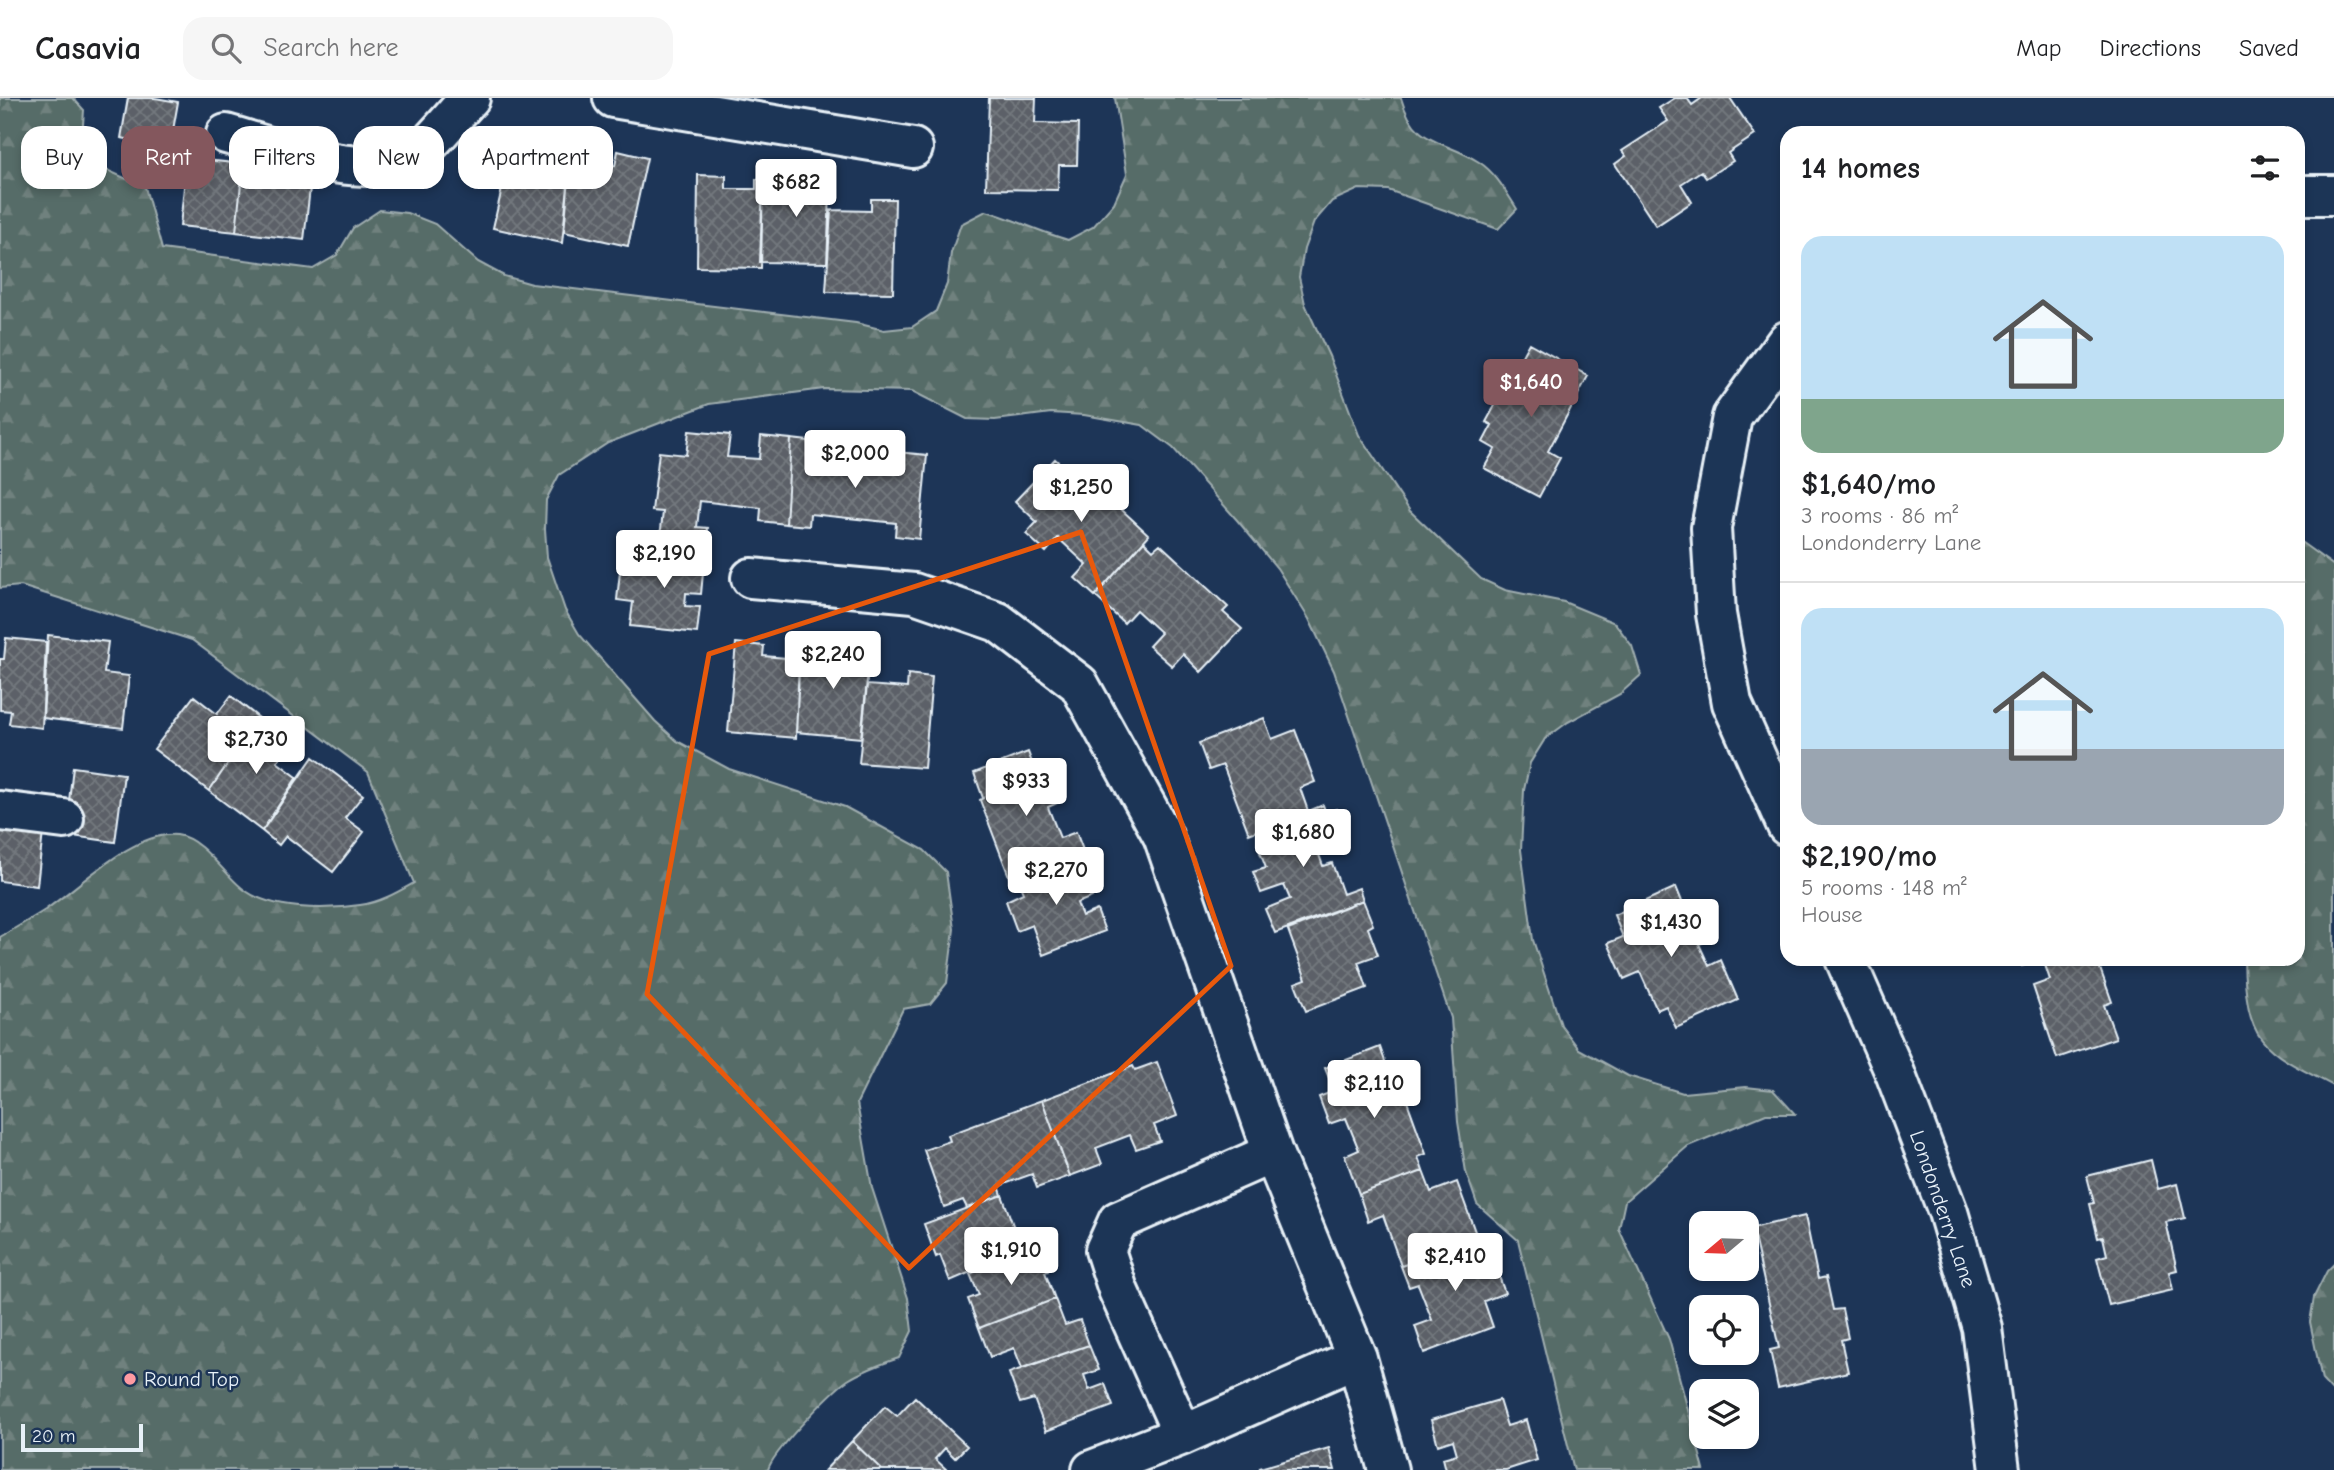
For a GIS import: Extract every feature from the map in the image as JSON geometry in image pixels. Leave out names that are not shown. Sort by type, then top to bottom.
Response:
[{"type":"street","points":[[226,134],[331,163],[367,166],[415,156],[470,98]]},
{"type":"street","points":[[613,98],[913,148]]},
{"type":"street","points":[[2305,195],[2334,195]]},
{"type":"street","points":[[1780,351],[1732,417],[1711,528],[1716,614],[1732,703],[1780,810]]},
{"type":"street","points":[[751,578],[914,593],[998,622],[1079,684],[1163,836],[1273,1153],[1357,1358],[1388,1470]]},
{"type":"street","points":[[0,811],[64,819]]},
{"type":"street","name":"Londonderry Lane","points":[[1848,966],[1895,1073],[1948,1212],[1982,1328],[2000,1470]]},
{"type":"street","points":[[1183,1435],[1118,1290],[1105,1250],[1118,1221],[1273,1153]]},
{"type":"street","points":[[1092,1470],[1183,1435],[1357,1358]]},
{"type":"highlighted area","points":[[1081,532],[1231,966],[909,1268],[647,994],[709,654]]},
{"type":"green space","points":[[0,98],[73,98],[84,110],[83,126],[21,126],[21,189],[107,189],[107,170],[121,176],[121,189],[146,189],[162,249],[313,269],[337,255],[353,228],[380,210],[407,213],[435,224],[478,262],[504,276],[532,284],[856,323],[884,330],[912,327],[936,311],[947,284],[951,253],[961,224],[986,211],[1068,240],[1093,227],[1114,203],[1127,174],[1115,98],[1401,98],[1407,114],[1422,134],[1485,166],[1517,209],[1498,229],[1388,190],[1359,189],[1332,201],[1314,222],[1304,249],[1299,277],[1305,304],[1329,356],[1359,435],[1410,511],[1481,579],[1505,590],[1564,602],[1615,623],[1632,646],[1641,675],[1620,694],[1568,722],[1545,739],[1530,763],[1524,790],[1521,850],[1533,940],[1561,1025],[1579,1049],[1628,1076],[1683,1093],[1746,1087],[1773,1090],[1795,1114],[1766,1114],[1688,1146],[1625,1201],[1619,1229],[1669,1339],[1689,1414],[1689,1449],[1698,1449],[1704,1470],[1574,1470],[1518,1240],[1477,1204],[1466,1172],[1458,1122],[1451,1018],[1334,671],[1309,619],[1277,568],[1173,448],[1142,425],[1084,415],[1051,413],[995,420],[967,419],[912,391],[824,389],[709,404],[608,443],[559,475],[546,500],[547,557],[565,610],[579,634],[655,721],[677,741],[729,769],[845,807],[924,850],[946,872],[954,929],[947,983],[930,1004],[903,1009],[857,1103],[872,1188],[908,1298],[912,1331],[899,1358],[860,1373],[840,1386],[790,1437],[768,1470],[0,1470],[0,937],[45,910],[126,850],[161,836],[177,835],[195,843],[253,896],[282,905],[315,908],[367,904],[388,897],[414,883],[368,772],[192,640],[21,586],[0,588]]},
{"type":"green space","points":[[2305,545],[2334,566],[2334,1086],[2290,1063],[2263,1041],[2254,1027],[2245,987],[2244,966],[2305,966]]},
{"type":"green space","points":[[2334,1264],[2334,1393],[2322,1380],[2310,1322],[2314,1297],[2327,1271]]},
{"type":"building","points":[[128,98],[155,98],[178,102],[174,126],[123,126]]},
{"type":"building","points":[[989,98],[1036,98],[1035,123],[1078,124],[1077,165],[1059,165],[1058,190],[986,189]]},
{"type":"building","points":[[1675,98],[1687,98],[1692,105],[1702,98],[1730,98],[1755,135],[1728,153],[1733,161],[1706,178],[1701,171],[1681,184],[1692,202],[1656,226],[1615,164],[1626,156],[1622,151],[1668,121],[1659,108]]},
{"type":"building","points":[[618,151],[647,158],[628,246],[564,232],[568,189],[613,189]]},
{"type":"building","points":[[215,161],[229,162],[229,189],[240,189],[236,232],[180,226],[184,189],[215,189]]},
{"type":"building","points":[[805,171],[831,171],[827,263],[760,262],[763,179],[805,180]]},
{"type":"building","points":[[698,175],[726,176],[726,189],[756,189],[756,179],[763,179],[761,268],[697,267]]},
{"type":"building","points":[[240,189],[310,189],[304,240],[236,232]]},
{"type":"building","points":[[502,189],[568,189],[562,243],[493,228]]},
{"type":"building","points":[[871,199],[895,199],[893,293],[826,292],[831,210],[871,211]]},
{"type":"building","points":[[1529,343],[1588,376],[1548,451],[1560,458],[1539,497],[1484,468],[1495,449],[1483,442],[1492,425],[1486,422]]},
{"type":"building","points":[[689,431],[730,435],[727,457],[759,459],[761,436],[791,439],[786,524],[760,521],[761,508],[700,501],[697,527],[708,528],[705,552],[659,546],[663,512],[652,511],[659,452],[686,455]]},
{"type":"building","points":[[791,439],[826,443],[824,466],[895,474],[897,452],[927,455],[919,539],[895,536],[896,523],[810,514],[809,526],[786,524]]},
{"type":"building","points":[[1055,459],[1076,478],[1081,472],[1149,535],[1095,596],[1075,578],[1087,565],[1058,538],[1046,552],[1026,534],[1037,522],[1015,501]]},
{"type":"building","points":[[1144,541],[1153,550],[1160,544],[1228,607],[1223,612],[1242,629],[1201,672],[1183,654],[1172,666],[1149,646],[1161,633],[1136,610],[1124,623],[1095,596]]},
{"type":"building","points":[[659,546],[705,552],[701,594],[686,593],[685,606],[700,607],[697,633],[630,626],[633,602],[617,600],[621,562],[657,566]]},
{"type":"building","points":[[48,635],[108,642],[104,673],[129,676],[123,728],[43,718]]},
{"type":"building","points":[[6,638],[46,642],[42,728],[9,724],[11,711],[0,710],[0,659],[4,659]]},
{"type":"building","points":[[844,639],[871,641],[861,738],[796,732],[800,651],[842,655]]},
{"type":"building","points":[[736,643],[764,646],[763,656],[799,659],[796,738],[728,732]]},
{"type":"building","points":[[908,674],[932,677],[924,768],[859,763],[867,685],[907,688]]},
{"type":"building","points":[[194,696],[217,714],[231,696],[259,718],[209,791],[154,749]]},
{"type":"building","points":[[259,718],[291,742],[277,762],[297,777],[262,831],[209,791]]},
{"type":"building","points":[[1264,718],[1272,739],[1295,730],[1315,782],[1300,788],[1308,811],[1249,834],[1223,765],[1209,770],[1199,743]]},
{"type":"building","points":[[1028,752],[1037,776],[1052,769],[1064,800],[1048,807],[1060,838],[1076,832],[1086,858],[1012,884],[980,800],[983,798],[974,773]]},
{"type":"building","points":[[313,757],[363,795],[345,818],[364,832],[333,872],[286,836],[279,845],[262,831]]},
{"type":"building","points":[[73,767],[124,774],[115,842],[65,835]]},
{"type":"building","points":[[1323,805],[1326,813],[1336,809],[1347,838],[1317,849],[1323,866],[1332,863],[1343,894],[1359,888],[1363,900],[1275,933],[1265,909],[1290,899],[1284,885],[1261,893],[1253,872],[1266,868],[1258,847],[1272,841],[1267,828]]},
{"type":"building","points":[[0,817],[44,823],[37,886],[0,881]]},
{"type":"building","points":[[1086,858],[1092,873],[1084,876],[1092,897],[1077,903],[1082,916],[1097,910],[1105,931],[1043,955],[1032,925],[1017,931],[1006,901],[1023,893],[1019,883]]},
{"type":"building","points":[[1676,887],[1687,914],[1691,913],[1704,942],[1699,944],[1709,966],[1721,960],[1738,1000],[1676,1028],[1666,1006],[1657,1010],[1640,972],[1624,979],[1608,943],[1623,937],[1614,915]]},
{"type":"building","points":[[1363,900],[1373,925],[1368,928],[1378,955],[1358,962],[1367,988],[1306,1011],[1295,983],[1306,979],[1288,930]]},
{"type":"building","points":[[2045,966],[2099,966],[2112,1002],[2104,1005],[2116,1038],[2057,1058],[2033,986],[2050,980]]},
{"type":"building","points":[[1380,1047],[1388,1070],[1395,1068],[1426,1154],[1418,1157],[1423,1171],[1359,1194],[1345,1156],[1359,1150],[1346,1118],[1329,1124],[1319,1097],[1334,1091],[1325,1068]]},
{"type":"building","points":[[1157,1062],[1177,1116],[1154,1125],[1160,1141],[1136,1149],[1130,1135],[1096,1148],[1102,1164],[1070,1176],[1042,1100],[1133,1066],[1135,1070]]},
{"type":"building","points":[[1042,1100],[1070,1176],[1037,1188],[1032,1174],[999,1186],[1002,1195],[967,1208],[963,1200],[944,1207],[924,1150],[950,1141],[948,1135]]},
{"type":"building","points":[[2151,1160],[2158,1189],[2177,1184],[2185,1218],[2166,1222],[2177,1270],[2169,1272],[2173,1290],[2109,1305],[2097,1258],[2107,1255],[2103,1237],[2098,1238],[2090,1204],[2094,1203],[2087,1176]]},
{"type":"building","points":[[1423,1171],[1431,1192],[1457,1182],[1478,1240],[1401,1266],[1383,1215],[1368,1221],[1359,1194]]},
{"type":"building","points":[[1002,1195],[1022,1250],[950,1281],[940,1255],[936,1257],[924,1224]]},
{"type":"building","points":[[1805,1216],[1818,1279],[1826,1277],[1833,1310],[1842,1309],[1848,1338],[1841,1340],[1848,1372],[1778,1388],[1770,1350],[1779,1348],[1759,1259],[1759,1226]]},
{"type":"building","points":[[1485,1238],[1505,1293],[1484,1301],[1493,1327],[1424,1353],[1415,1326],[1432,1320],[1418,1284],[1409,1287],[1401,1266]]},
{"type":"building","points":[[1039,1246],[1055,1299],[979,1328],[968,1299],[979,1295],[970,1274],[1022,1250]]},
{"type":"building","points":[[1055,1299],[1065,1325],[1080,1320],[1089,1345],[1022,1368],[1014,1348],[990,1357],[979,1328]]},
{"type":"building","points":[[1089,1345],[1099,1370],[1084,1375],[1089,1390],[1105,1384],[1113,1406],[1046,1431],[1034,1399],[1020,1403],[1009,1373]]},
{"type":"building","points":[[915,1397],[967,1446],[955,1458],[945,1448],[935,1459],[947,1470],[882,1470],[852,1441],[885,1406],[897,1416]]},
{"type":"building","points":[[1499,1400],[1507,1426],[1526,1420],[1537,1460],[1506,1470],[1446,1470],[1443,1458],[1457,1454],[1453,1440],[1438,1445],[1431,1420]]},
{"type":"building","points":[[852,1441],[882,1470],[825,1470]]},
{"type":"building","points":[[1329,1448],[1335,1470],[1260,1468]]},
{"type":"place","name":"Round Top","points":[[130,1379]]}]
